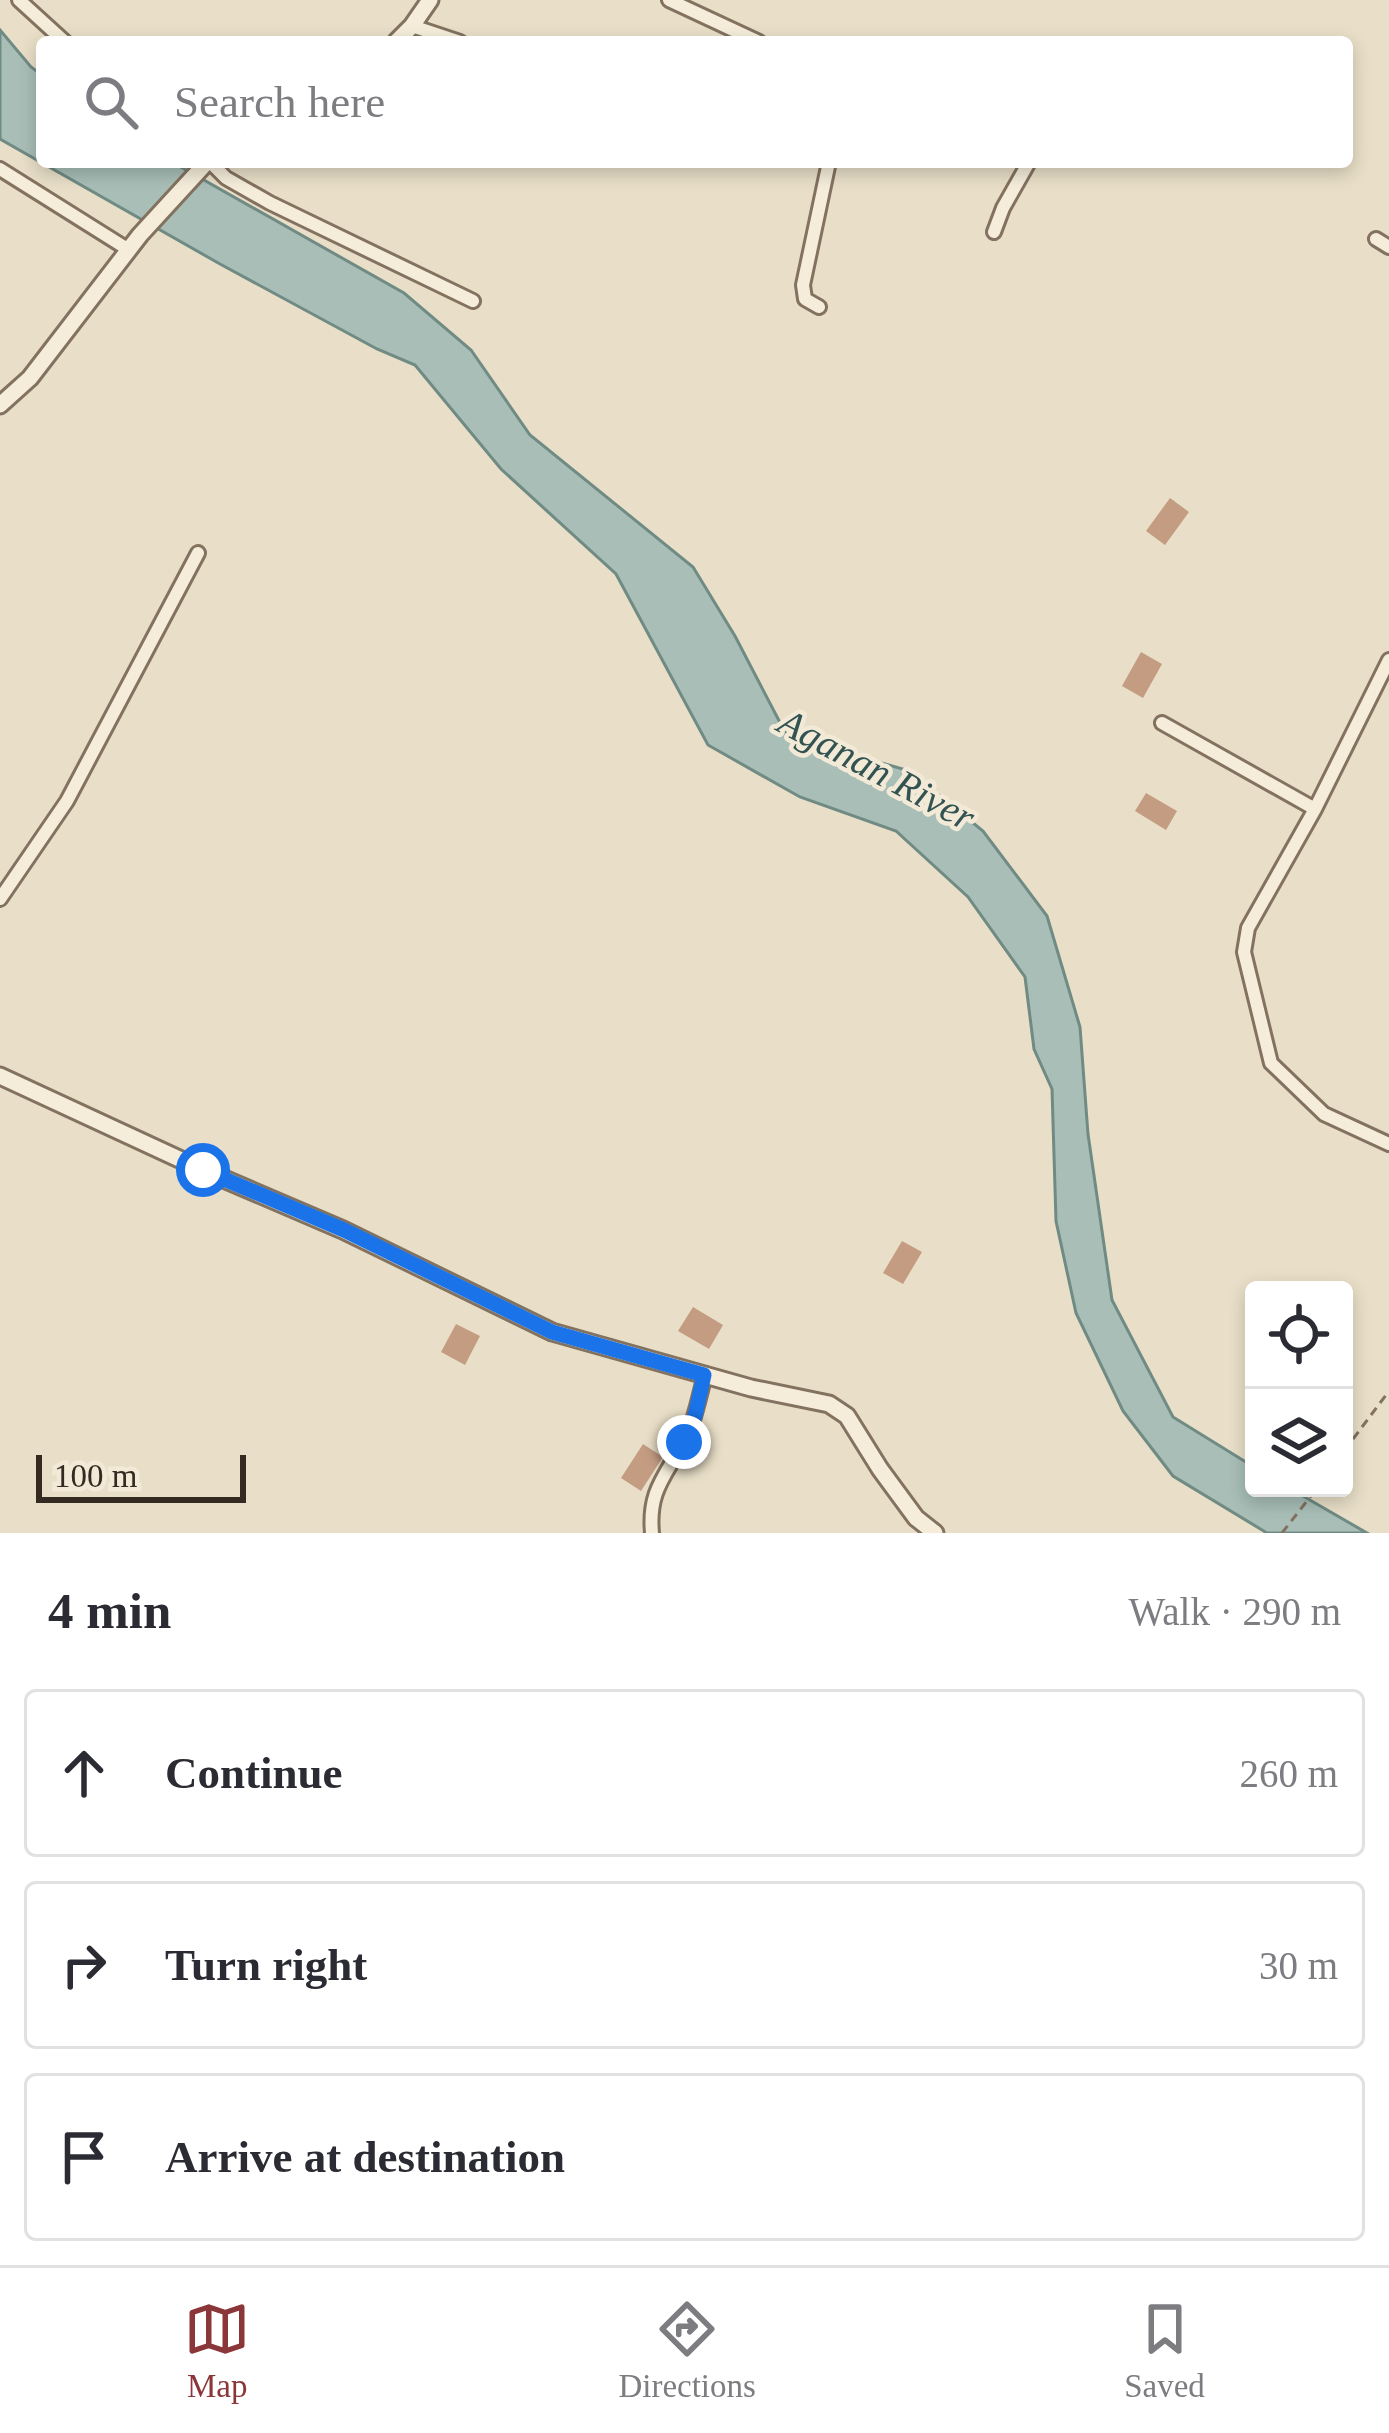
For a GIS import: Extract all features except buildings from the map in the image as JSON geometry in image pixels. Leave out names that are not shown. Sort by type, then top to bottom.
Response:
[{"type":"street","points":[[19,0],[58,36]]},
{"type":"street","points":[[402,36],[430,0]]},
{"type":"street","points":[[669,0],[746,36]]},
{"type":"street","points":[[412,26],[442,36]]},
{"type":"street","points":[[0,405],[30,378],[135,243],[202,168]]},
{"type":"street","points":[[213,168],[271,203],[473,301]]},
{"type":"street","points":[[819,307],[805,298],[802,285],[828,168]]},
{"type":"street","points":[[994,232],[1026,168]]},
{"type":"street","points":[[0,169],[135,243]]},
{"type":"street","points":[[1376,239],[1389,248]]},
{"type":"street","points":[[0,898],[68,801],[198,553]]},
{"type":"street","points":[[1389,660],[1384,682],[1248,928],[1244,952],[1271,1063],[1324,1114],[1389,1144]]},
{"type":"street","points":[[1162,723],[1315,809]]},
{"type":"street","points":[[0,1076],[344,1230],[552,1332],[829,1404],[847,1416],[916,1518],[935,1533]]},
{"type":"street","points":[[652,1533],[659,1480],[684,1442],[704,1375]]},
{"type":"path","points":[[1353,1439],[1389,1391]]},
{"type":"path","points":[[1282,1533],[1310,1497]]},
{"type":"water","points":[[0,30],[36,71],[36,159],[0,139]]},
{"type":"water","name":"Aganan River","points":[[51,168],[183,168],[404,293],[471,350],[530,435],[693,567],[787,736],[910,771],[983,831],[1047,916],[1080,1027],[1088,1134],[1112,1300],[1173,1417],[1245,1461],[1245,1497],[1305,1497],[1367,1533],[1267,1533],[1173,1476],[1123,1411],[1076,1313],[1056,1221],[1052,1089],[1034,1049],[1025,977],[968,897],[896,831],[800,797],[708,745],[616,574],[501,469],[415,365],[377,349]]},
{"type":"route","points":[[203,1170],[344,1230],[552,1332],[704,1375],[684,1442]]}]
